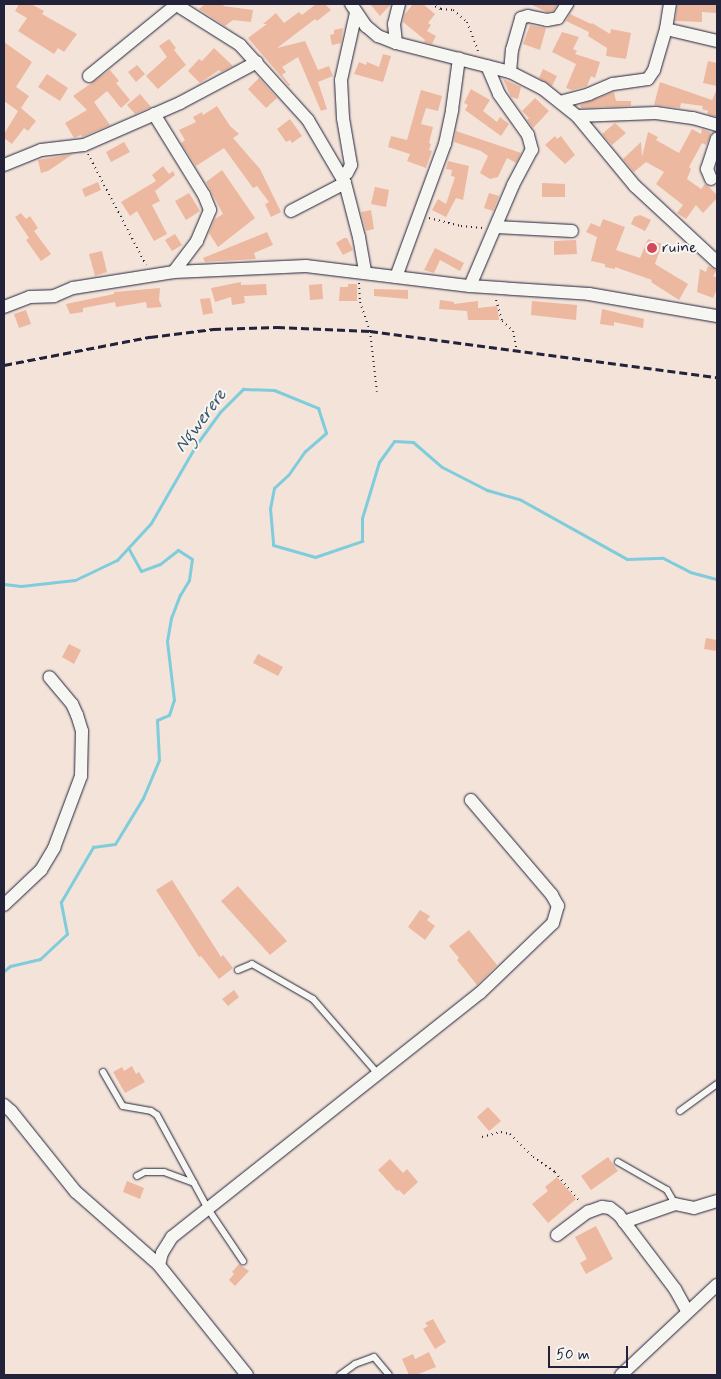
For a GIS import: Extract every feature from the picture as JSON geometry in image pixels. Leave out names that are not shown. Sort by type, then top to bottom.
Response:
[{"type":"street","points":[[89,76],[176,4],[240,45],[308,120],[343,179],[353,212],[362,271]]},
{"type":"street","points":[[396,43],[394,24],[399,4]]},
{"type":"street","points":[[510,72],[512,50],[521,18],[528,16],[547,20],[558,18],[567,4]]},
{"type":"street","points":[[560,102],[589,94],[613,84],[648,79],[654,70],[666,29],[670,4]]},
{"type":"street","points":[[353,8],[366,26],[378,36],[396,43],[459,58],[528,79],[577,116],[635,186],[717,262]]},
{"type":"street","points":[[292,211],[343,179],[350,165],[343,118],[341,80],[353,8]]},
{"type":"street","points":[[666,29],[717,41]]},
{"type":"street","points":[[396,276],[446,138],[459,58]]},
{"type":"street","points":[[4,165],[41,150],[84,145],[180,103],[256,62]]},
{"type":"street","points":[[470,286],[513,185],[530,155],[532,144],[523,127],[498,94],[487,66]]},
{"type":"street","points":[[577,116],[656,113],[693,118],[717,125]]},
{"type":"street","points":[[154,114],[204,195],[210,210],[197,241],[174,272]]},
{"type":"street","points":[[711,179],[707,169],[717,139]]},
{"type":"street","points":[[496,227],[572,231]]},
{"type":"street","points":[[4,307],[30,297],[54,296],[73,288],[174,272],[306,266],[362,271],[470,286],[589,294],[717,316]]},
{"type":"street","points":[[4,905],[41,870],[54,848],[82,776],[82,731],[77,715],[72,704],[49,677]]},
{"type":"street","points":[[159,1265],[162,1253],[172,1237],[379,1075],[411,1046],[480,993],[553,923],[558,906],[552,895],[471,800]]},
{"type":"street","points":[[4,1105],[11,1111],[76,1192],[159,1265],[247,1375]]},
{"type":"street","points":[[624,1222],[674,1204],[694,1208],[717,1201]]},
{"type":"street","points":[[557,1235],[588,1212],[607,1206],[624,1222],[675,1289],[687,1311]]},
{"type":"street","points":[[621,1375],[687,1311],[717,1285]]},
{"type":"lane","points":[[238,970],[252,964],[313,999],[379,1075]]},
{"type":"lane","points":[[103,1072],[123,1106],[150,1110],[157,1115],[208,1209],[243,1261]]},
{"type":"lane","points":[[680,1111],[717,1084]]},
{"type":"lane","points":[[618,1162],[667,1190],[674,1204]]},
{"type":"lane","points":[[138,1176],[144,1172],[158,1171],[194,1183]]},
{"type":"lane","points":[[340,1375],[356,1364],[374,1357],[389,1375]]},
{"type":"path","points":[[431,4],[441,9],[453,10],[467,22],[487,66]]},
{"type":"path","points":[[84,145],[152,276]]},
{"type":"path","points":[[419,216],[461,226],[496,227]]},
{"type":"path","points":[[362,271],[360,302],[370,332],[377,392]]},
{"type":"path","points":[[494,288],[502,321],[513,331],[517,352]]},
{"type":"path","points":[[482,1137],[501,1132],[510,1134],[533,1157],[555,1172],[588,1212]]},
{"type":"building","points":[[19,4],[31,4],[44,11],[42,14],[77,34],[64,52],[58,48],[54,54],[18,31],[27,18],[15,11]]},
{"type":"building","points":[[205,4],[225,4],[223,6],[253,10],[251,22],[233,20],[225,26],[199,9]]},
{"type":"building","points":[[316,4],[325,4],[331,10],[317,21],[315,19],[277,48],[305,41],[318,70],[329,66],[333,76],[318,82],[327,109],[321,111],[298,57],[282,67],[286,72],[282,75],[289,86],[248,38],[267,24],[263,24],[276,13],[284,23],[299,12],[302,15]]},
{"type":"building","points":[[370,4],[391,4],[380,16]]},
{"type":"building","points":[[413,4],[423,4],[435,14],[428,23],[431,25],[427,31],[436,36],[432,44],[424,42],[425,40],[403,22],[405,14]]},
{"type":"building","points":[[530,4],[558,4],[553,11],[547,12]]},
{"type":"building","points":[[678,4],[716,5],[716,13],[702,12],[702,22],[675,21]]},
{"type":"building","points":[[570,14],[592,23],[610,34],[611,29],[631,33],[626,59],[606,56],[607,48],[588,36],[589,32],[566,21]]},
{"type":"building","points":[[530,25],[546,28],[540,50],[523,44]]},
{"type":"building","points":[[343,28],[341,43],[332,45],[330,35],[334,34],[334,30]]},
{"type":"building","points":[[562,32],[579,37],[573,49],[577,51],[575,54],[600,62],[595,78],[591,76],[587,86],[572,90],[566,88],[576,64],[552,52]]},
{"type":"building","points":[[169,39],[176,48],[174,50],[186,65],[158,89],[146,76],[167,57],[159,46]]},
{"type":"building","points":[[4,42],[32,62],[16,87],[29,96],[21,108],[36,121],[28,131],[24,128],[12,144],[4,138],[4,134],[18,111],[4,101]]},
{"type":"building","points":[[214,48],[233,66],[221,72],[219,70],[200,83],[188,71],[199,59],[202,61]]},
{"type":"building","points":[[383,54],[391,56],[383,82],[354,74],[359,62],[366,65],[367,62],[379,67]]},
{"type":"building","points":[[708,61],[717,63],[717,86],[703,83]]},
{"type":"building","points":[[137,65],[145,74],[136,82],[128,72]]},
{"type":"building","points":[[543,69],[557,76],[552,86],[539,78]]},
{"type":"building","points":[[110,70],[119,81],[116,83],[130,100],[121,108],[107,91],[94,102],[110,125],[82,137],[81,135],[74,138],[65,123],[87,110],[73,96]]},
{"type":"building","points":[[47,74],[68,88],[60,101],[38,87]]},
{"type":"building","points":[[259,78],[277,98],[266,108],[248,89]]},
{"type":"building","points":[[503,79],[521,87],[518,99],[511,97]]},
{"type":"building","points":[[660,82],[712,100],[717,89],[717,117],[707,114],[708,111],[702,109],[703,106],[681,103],[680,108],[654,105]]},
{"type":"building","points":[[471,89],[490,100],[483,111],[497,122],[500,117],[509,124],[501,136],[465,110],[468,105],[464,103]]},
{"type":"building","points":[[421,90],[442,96],[438,111],[426,108],[421,124],[433,127],[429,143],[431,144],[429,150],[432,151],[426,168],[407,161],[410,154],[388,147],[391,136],[407,140]]},
{"type":"building","points":[[614,92],[616,101],[631,101],[631,106],[581,108],[580,105]]},
{"type":"building","points":[[140,94],[151,107],[135,114],[127,105]]},
{"type":"building","points":[[535,98],[549,111],[533,128],[527,120],[529,118],[522,111]]},
{"type":"building","points":[[217,106],[230,126],[239,134],[233,138],[260,169],[281,212],[271,217],[265,204],[269,202],[257,186],[253,188],[224,148],[196,166],[181,143],[185,140],[179,130],[196,122],[193,117],[202,112],[203,115]]},
{"type":"building","points":[[290,119],[302,136],[292,143],[290,140],[286,142],[277,129]]},
{"type":"building","points":[[615,123],[626,133],[612,145],[602,134]]},
{"type":"building","points":[[692,129],[701,134],[702,129],[711,134],[706,145],[702,143],[689,167],[691,169],[687,179],[701,189],[705,184],[717,195],[717,198],[703,213],[696,205],[686,219],[677,213],[683,205],[656,184],[664,172],[646,162],[634,172],[623,159],[641,142],[642,157],[648,132],[658,137],[656,140],[679,153]]},
{"type":"building","points":[[456,131],[521,153],[516,163],[507,158],[498,177],[490,179],[480,173],[488,156],[481,151],[454,142]]},
{"type":"building","points":[[555,136],[557,139],[561,136],[575,155],[565,164],[545,145]]},
{"type":"building","points":[[124,142],[130,152],[111,162],[106,152]]},
{"type":"building","points":[[73,154],[48,171],[41,173],[38,160]]},
{"type":"building","points":[[448,161],[469,166],[463,200],[456,198],[446,217],[432,210],[438,199],[446,204],[455,177],[451,176],[452,170],[446,169]]},
{"type":"building","points":[[163,166],[169,174],[173,171],[175,175],[155,191],[160,201],[152,205],[167,234],[154,241],[137,211],[130,216],[121,202],[156,181],[152,175]]},
{"type":"building","points":[[222,170],[255,218],[218,247],[209,233],[215,219],[223,214],[206,182]]},
{"type":"building","points":[[98,182],[101,190],[85,197],[82,189]]},
{"type":"building","points":[[542,183],[565,184],[565,197],[542,197]]},
{"type":"building","points":[[375,187],[389,190],[386,207],[371,204]]},
{"type":"building","points":[[189,193],[200,211],[186,220],[175,201]]},
{"type":"building","points":[[489,193],[499,196],[493,211],[484,208]]},
{"type":"building","points":[[371,210],[374,229],[366,231],[361,212]]},
{"type":"building","points":[[21,213],[26,219],[30,216],[38,228],[34,231],[51,254],[41,261],[26,240],[29,238],[15,217]]},
{"type":"building","points":[[640,215],[651,220],[645,231],[631,224],[634,217]]},
{"type":"building","points":[[603,219],[625,227],[616,250],[640,258],[648,239],[662,244],[655,264],[688,284],[679,300],[651,282],[652,280],[615,267],[615,269],[605,267],[605,264],[591,261],[597,237],[586,232],[591,223],[600,227]]},
{"type":"building","points":[[267,232],[273,245],[254,253],[256,259],[205,262],[203,258]]},
{"type":"building","points":[[175,234],[182,245],[172,251],[165,240]]},
{"type":"building","points":[[347,238],[353,250],[343,255],[336,243]]},
{"type":"building","points":[[576,240],[577,254],[554,255],[554,241]]},
{"type":"building","points":[[435,248],[464,263],[460,271],[440,260],[434,273],[424,270]]},
{"type":"building","points":[[102,251],[107,272],[95,276],[89,254]]},
{"type":"building","points":[[708,266],[717,270],[713,276],[717,278],[717,289],[713,298],[697,292],[700,269],[706,272]]},
{"type":"building","points":[[241,282],[241,285],[266,284],[267,295],[244,296],[245,303],[232,305],[231,297],[215,302],[211,288]]},
{"type":"building","points":[[322,284],[323,299],[310,300],[309,285]]},
{"type":"building","points":[[348,284],[357,284],[357,301],[339,301],[340,287],[348,287]]},
{"type":"building","points":[[160,288],[159,300],[162,307],[147,308],[146,302],[116,307],[115,302],[83,308],[83,312],[70,314],[66,304],[114,294],[114,292]]},
{"type":"building","points":[[374,289],[408,290],[408,299],[374,296]]},
{"type":"building","points":[[210,298],[213,313],[203,315],[200,299]]},
{"type":"building","points":[[440,300],[454,302],[454,304],[478,301],[478,308],[497,306],[499,320],[468,320],[467,311],[439,309]]},
{"type":"building","points":[[532,301],[577,305],[576,320],[531,315]]},
{"type":"building","points":[[602,309],[644,319],[643,328],[614,322],[614,326],[600,324]]},
{"type":"building","points":[[26,310],[31,324],[19,328],[14,314]]},
{"type":"building","points":[[706,638],[717,640],[717,651],[704,649]]},
{"type":"building","points":[[69,644],[81,650],[74,664],[62,657]]},
{"type":"building","points":[[258,654],[283,667],[278,676],[253,663]]},
{"type":"building","points":[[172,880],[221,957],[223,955],[233,968],[219,979],[201,956],[199,957],[156,890]]},
{"type":"building","points":[[238,886],[287,941],[270,955],[221,901]]},
{"type":"building","points":[[420,910],[430,916],[427,920],[435,926],[425,940],[408,927]]},
{"type":"building","points":[[469,930],[497,965],[477,985],[457,960],[459,958],[449,946]]},
{"type":"building","points":[[234,990],[239,997],[228,1006],[222,999]]},
{"type":"building","points":[[132,1066],[136,1074],[139,1072],[145,1082],[125,1093],[113,1072],[122,1067],[124,1071]]},
{"type":"building","points":[[488,1107],[501,1121],[489,1131],[477,1117]]},
{"type":"building","points":[[608,1157],[618,1171],[591,1190],[581,1176]]},
{"type":"building","points":[[390,1159],[403,1173],[407,1169],[418,1182],[404,1195],[399,1190],[397,1191],[378,1170]]},
{"type":"building","points":[[557,1177],[576,1199],[548,1223],[532,1204],[548,1191],[545,1187]]},
{"type":"building","points":[[127,1181],[144,1188],[140,1199],[123,1192]]},
{"type":"building","points":[[596,1226],[613,1259],[586,1274],[580,1263],[587,1259],[575,1237]]},
{"type":"building","points":[[239,1264],[249,1271],[235,1286],[229,1280],[234,1274],[232,1272]]},
{"type":"building","points":[[433,1319],[446,1342],[435,1349],[423,1329],[428,1326],[425,1323]]},
{"type":"building","points":[[429,1352],[436,1367],[416,1375],[409,1375],[402,1359],[413,1354],[415,1359]]},
{"type":"waterway","name":"Ngwerere","points":[[4,584],[21,586],[75,580],[117,560],[151,523],[196,445],[220,412],[243,389],[274,390],[318,408],[326,433],[305,451],[288,475],[274,488],[270,508],[273,545],[315,557],[362,541],[362,518],[379,462],[394,441],[413,442],[442,467],[487,490],[521,500],[627,559],[663,558],[690,572],[717,579]]},
{"type":"waterway","points":[[4,971],[10,966],[40,959],[67,934],[61,902],[93,847],[115,844],[143,798],[159,760],[157,720],[169,715],[174,700],[167,641],[171,618],[180,595],[189,580],[192,559],[178,550],[160,564],[141,571],[129,549]]},
{"type":"railway","points":[[4,365],[150,337],[213,329],[277,327],[370,331],[717,377]]},
{"type":"place","name":"ruine","points":[[652,248]]}]
